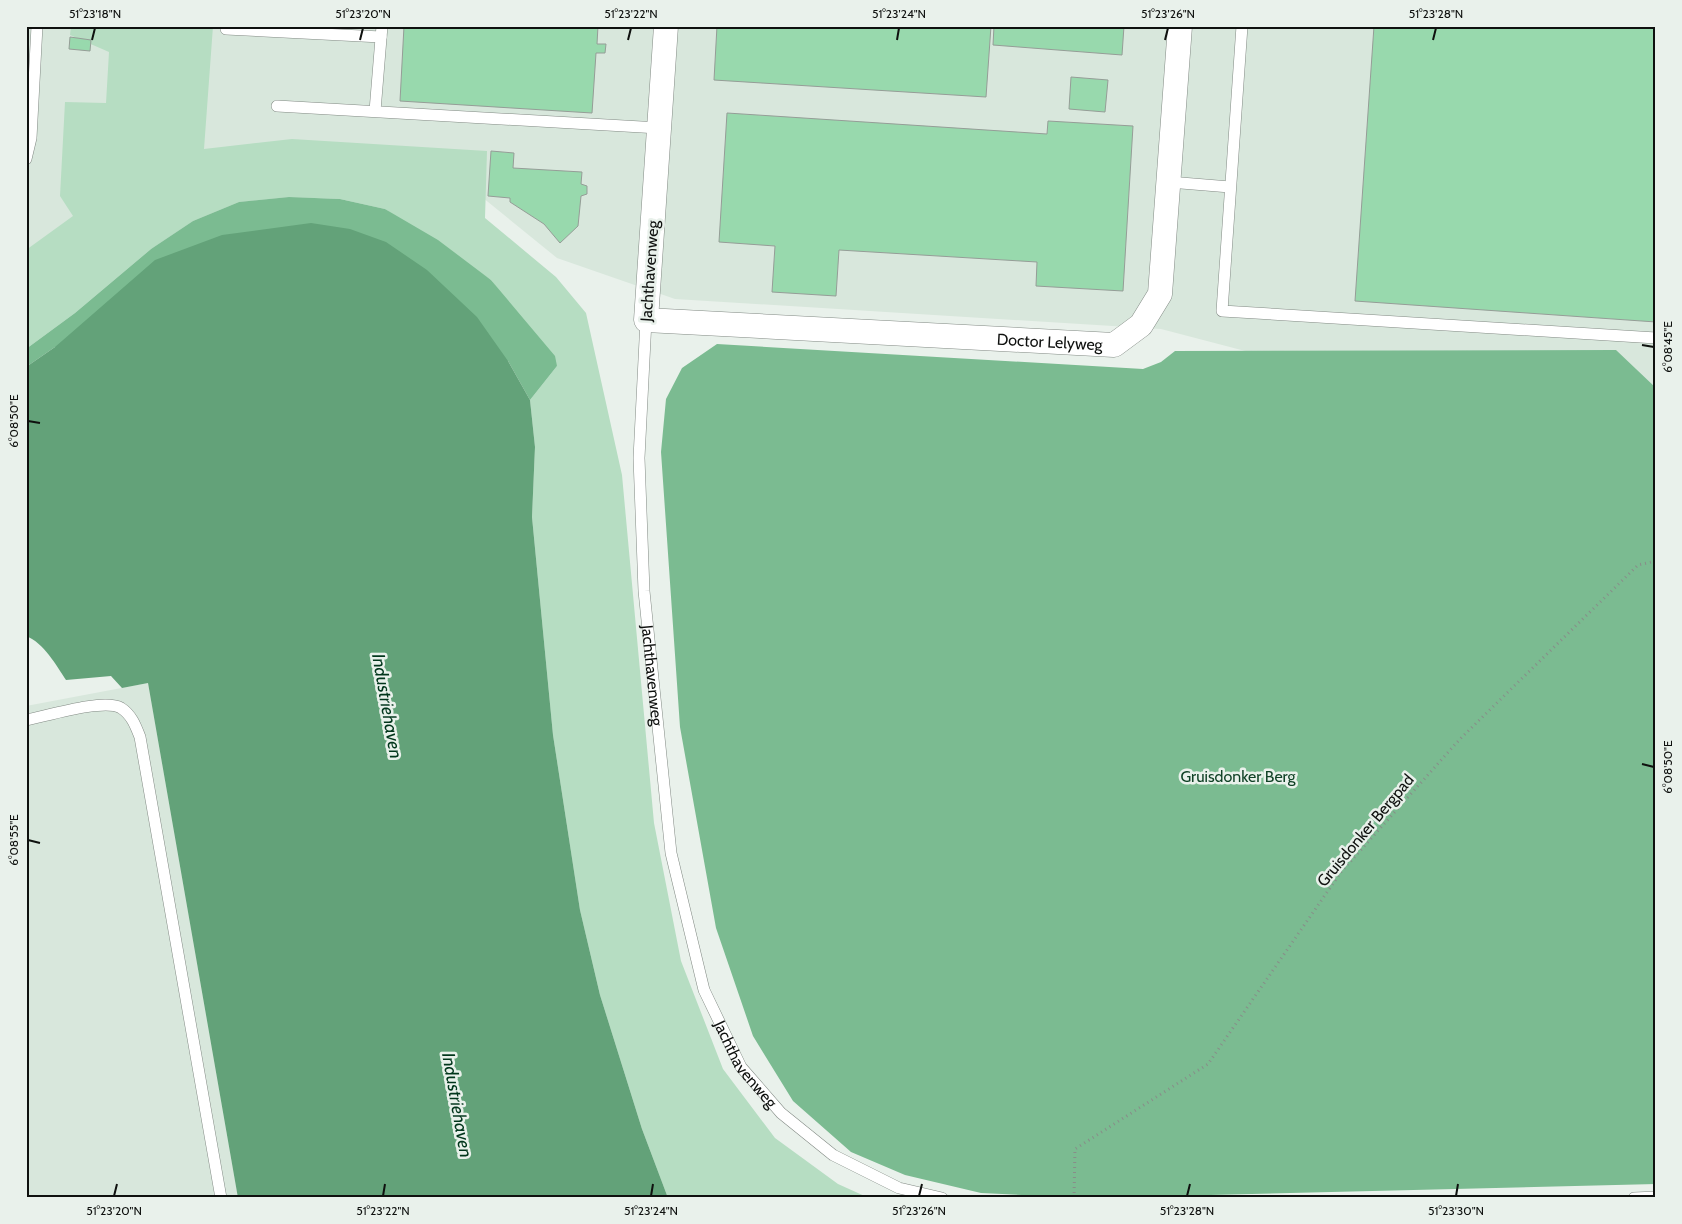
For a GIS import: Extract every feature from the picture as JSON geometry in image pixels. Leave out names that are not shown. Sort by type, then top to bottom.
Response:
[{"type":"street","name":"Jachthavenweg","points":[[646,320],[666,26]]},
{"type":"street","name":"Doctor Lelyweg","points":[[646,320],[1114,345],[1141,325],[1160,294],[1180,26]]},
{"type":"lane","points":[[26,158],[37,26]]},
{"type":"lane","points":[[1242,26],[1222,311],[1656,338]]},
{"type":"lane","points":[[226,29],[382,32],[374,111]]},
{"type":"lane","points":[[277,106],[659,128]]},
{"type":"lane","points":[[1169,182],[1230,187]]},
{"type":"lane","name":"Jachthavenweg","points":[[646,320],[639,458],[644,591],[671,853],[704,990],[741,1067],[781,1113],[832,1155],[899,1188],[942,1198]]},
{"type":"lane","points":[[26,720],[106,704],[121,708],[132,719],[140,737],[221,1198]]},
{"type":"lane","points":[[1634,1198],[1656,1197]]},
{"type":"path","name":"Gruisdonker Bergpad","points":[[1074,1198],[1075,1149],[1208,1064],[1341,872],[1354,857],[1467,732],[1638,565],[1656,561]]},
{"type":"shaded area","points":[[26,26],[1656,26],[1656,456],[1647,456],[1161,329],[675,299],[557,258],[435,159],[26,288]]},
{"type":"shaded area","points":[[71,26],[213,26],[204,149],[292,139],[487,151],[485,218],[556,277],[586,313],[622,475],[654,823],[681,961],[723,1069],[775,1138],[838,1184],[869,1198],[668,1198],[642,1129],[600,995],[580,910],[553,735],[532,517],[535,447],[530,400],[557,366],[491,280],[385,209],[340,199],[289,197],[239,202],[193,221],[151,249],[75,313],[26,349],[26,250],[73,216],[60,196],[65,102],[106,103],[109,52],[70,35]]},
{"type":"shaded area","points":[[148,683],[238,1198],[26,1198],[26,706]]},
{"type":"green space","points":[[289,197],[340,199],[385,209],[438,240],[491,280],[555,356],[557,366],[530,400],[508,361],[55,347],[26,367],[26,349],[75,313],[151,249],[193,221],[239,202]]},
{"type":"green space","name":"Gruisdonker Berg","points":[[717,344],[1143,369],[1161,362],[1175,351],[1616,350],[1656,388],[1656,1184],[1087,1198],[981,1193],[905,1175],[851,1152],[793,1101],[753,1036],[716,928],[680,727],[661,452],[666,399],[682,368]]},
{"type":"water","name":"Industriehaven","points":[[311,223],[350,229],[386,242],[427,270],[477,317],[508,361],[530,400],[535,447],[532,517],[553,735],[580,910],[600,995],[642,1129],[668,1198],[238,1198],[148,683],[122,688],[111,676],[66,680],[44,649],[26,636],[26,367],[55,347],[155,260],[222,235]]},
{"type":"building","points":[[404,26],[598,26],[597,44],[606,44],[605,53],[596,53],[592,113],[400,101]]},
{"type":"building","points":[[717,26],[991,26],[986,97],[714,80]]},
{"type":"building","points":[[994,26],[1124,26],[1122,55],[993,45]]},
{"type":"building","points":[[1374,26],[1656,26],[1656,322],[1355,301]]},
{"type":"building","points":[[70,37],[91,40],[90,51],[69,49]]},
{"type":"building","points":[[1071,77],[1108,80],[1105,112],[1069,109]]},
{"type":"building","points":[[727,113],[1047,134],[1048,121],[1133,126],[1123,291],[1036,286],[1037,262],[839,250],[836,296],[772,292],[775,246],[719,242]]},
{"type":"building","points":[[491,151],[514,153],[513,168],[582,172],[581,184],[587,186],[587,194],[581,196],[578,226],[560,243],[544,224],[510,202],[510,198],[488,196]]}]
